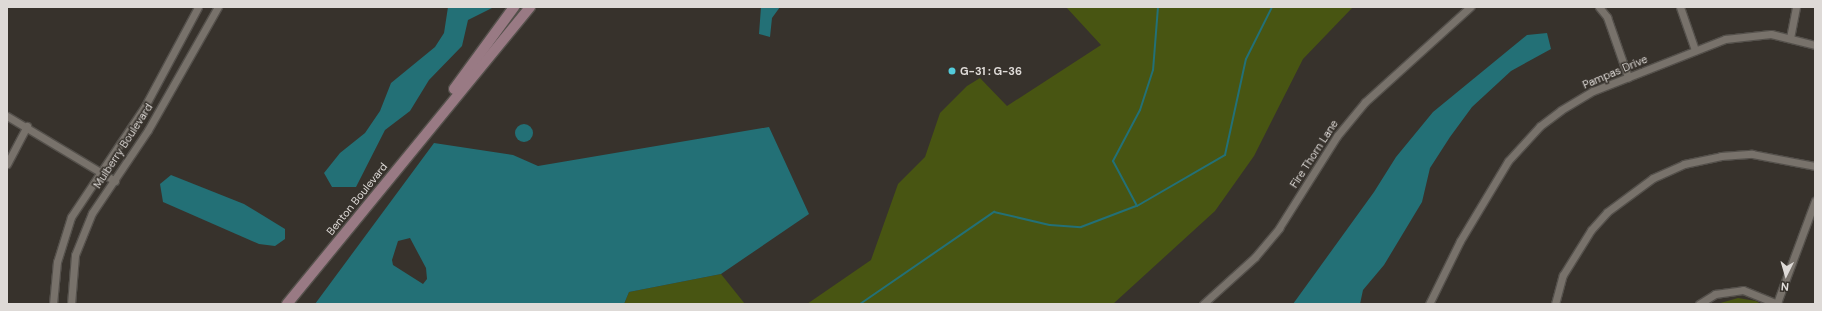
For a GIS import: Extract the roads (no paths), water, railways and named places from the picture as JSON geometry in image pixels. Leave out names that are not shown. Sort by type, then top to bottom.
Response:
[{"type":"street","name":"Mulberry Boulevard","points":[[53,304],[57,262],[66,227],[153,94],[198,7]]},
{"type":"street","name":"Mulberry Boulevard","points":[[71,304],[72,269],[80,241],[92,213],[148,130],[218,7]]},
{"type":"street","name":"Benton Boulevard","points":[[444,109],[459,80],[514,7]]},
{"type":"street","name":"Benton Boulevard","points":[[287,304],[444,109],[530,7]]},
{"type":"street","name":"Fire Thorn Lane","points":[[1203,304],[1255,257],[1279,228],[1337,136],[1365,102],[1470,7]]},
{"type":"street","points":[[1599,7],[1607,17],[1628,77]]},
{"type":"street","points":[[1680,7],[1695,50]]},
{"type":"street","points":[[1790,38],[1796,7]]},
{"type":"street","name":"Pampas Drive","points":[[1429,304],[1460,241],[1508,161],[1540,126],[1561,110],[1593,91],[1695,50],[1736,36],[1771,34],[1815,45]]},
{"type":"street","points":[[7,116],[27,126],[115,181]]},
{"type":"street","points":[[7,164],[27,126]]},
{"type":"street","points":[[1555,304],[1563,275],[1591,230],[1607,212],[1653,178],[1684,164],[1722,156],[1752,154],[1815,166]]},
{"type":"street","points":[[1699,304],[1715,294],[1743,290],[1777,304],[1815,201]]},
{"type":"water","points":[[448,7],[494,7],[468,20],[462,46],[429,80],[410,111],[385,130],[356,187],[332,187],[324,173],[340,153],[365,133],[380,111],[391,83],[435,47],[444,33]]},
{"type":"water","points":[[761,7],[780,7],[772,18],[770,37],[759,34]]},
{"type":"water","points":[[1547,33],[1551,49],[1511,71],[1472,107],[1450,137],[1430,168],[1422,202],[1384,265],[1363,290],[1360,304],[1293,304],[1374,192],[1396,157],[1433,112],[1527,35]]},
{"type":"water","points":[[524,124],[530,127],[533,133],[530,139],[524,142],[518,139],[515,133],[518,127]]},
{"type":"water","points":[[769,127],[809,214],[721,274],[629,292],[624,304],[315,304],[434,143],[513,155],[538,166]],"holes":[[[410,238],[426,268],[427,279],[423,284],[393,265],[392,260],[398,241]]]},
{"type":"water","points":[[171,175],[244,204],[285,229],[285,239],[275,246],[259,244],[163,202],[160,184]]},
{"type":"waterway","points":[[1158,7],[1153,70],[1140,110],[1113,161],[1137,206],[1225,155],[1246,59],[1272,7]]},
{"type":"waterway","points":[[860,304],[994,212],[1050,225],[1081,227],[1136,206]]},
{"type":"place","name":"G-31 : G-36","points":[[952,71]]}]
